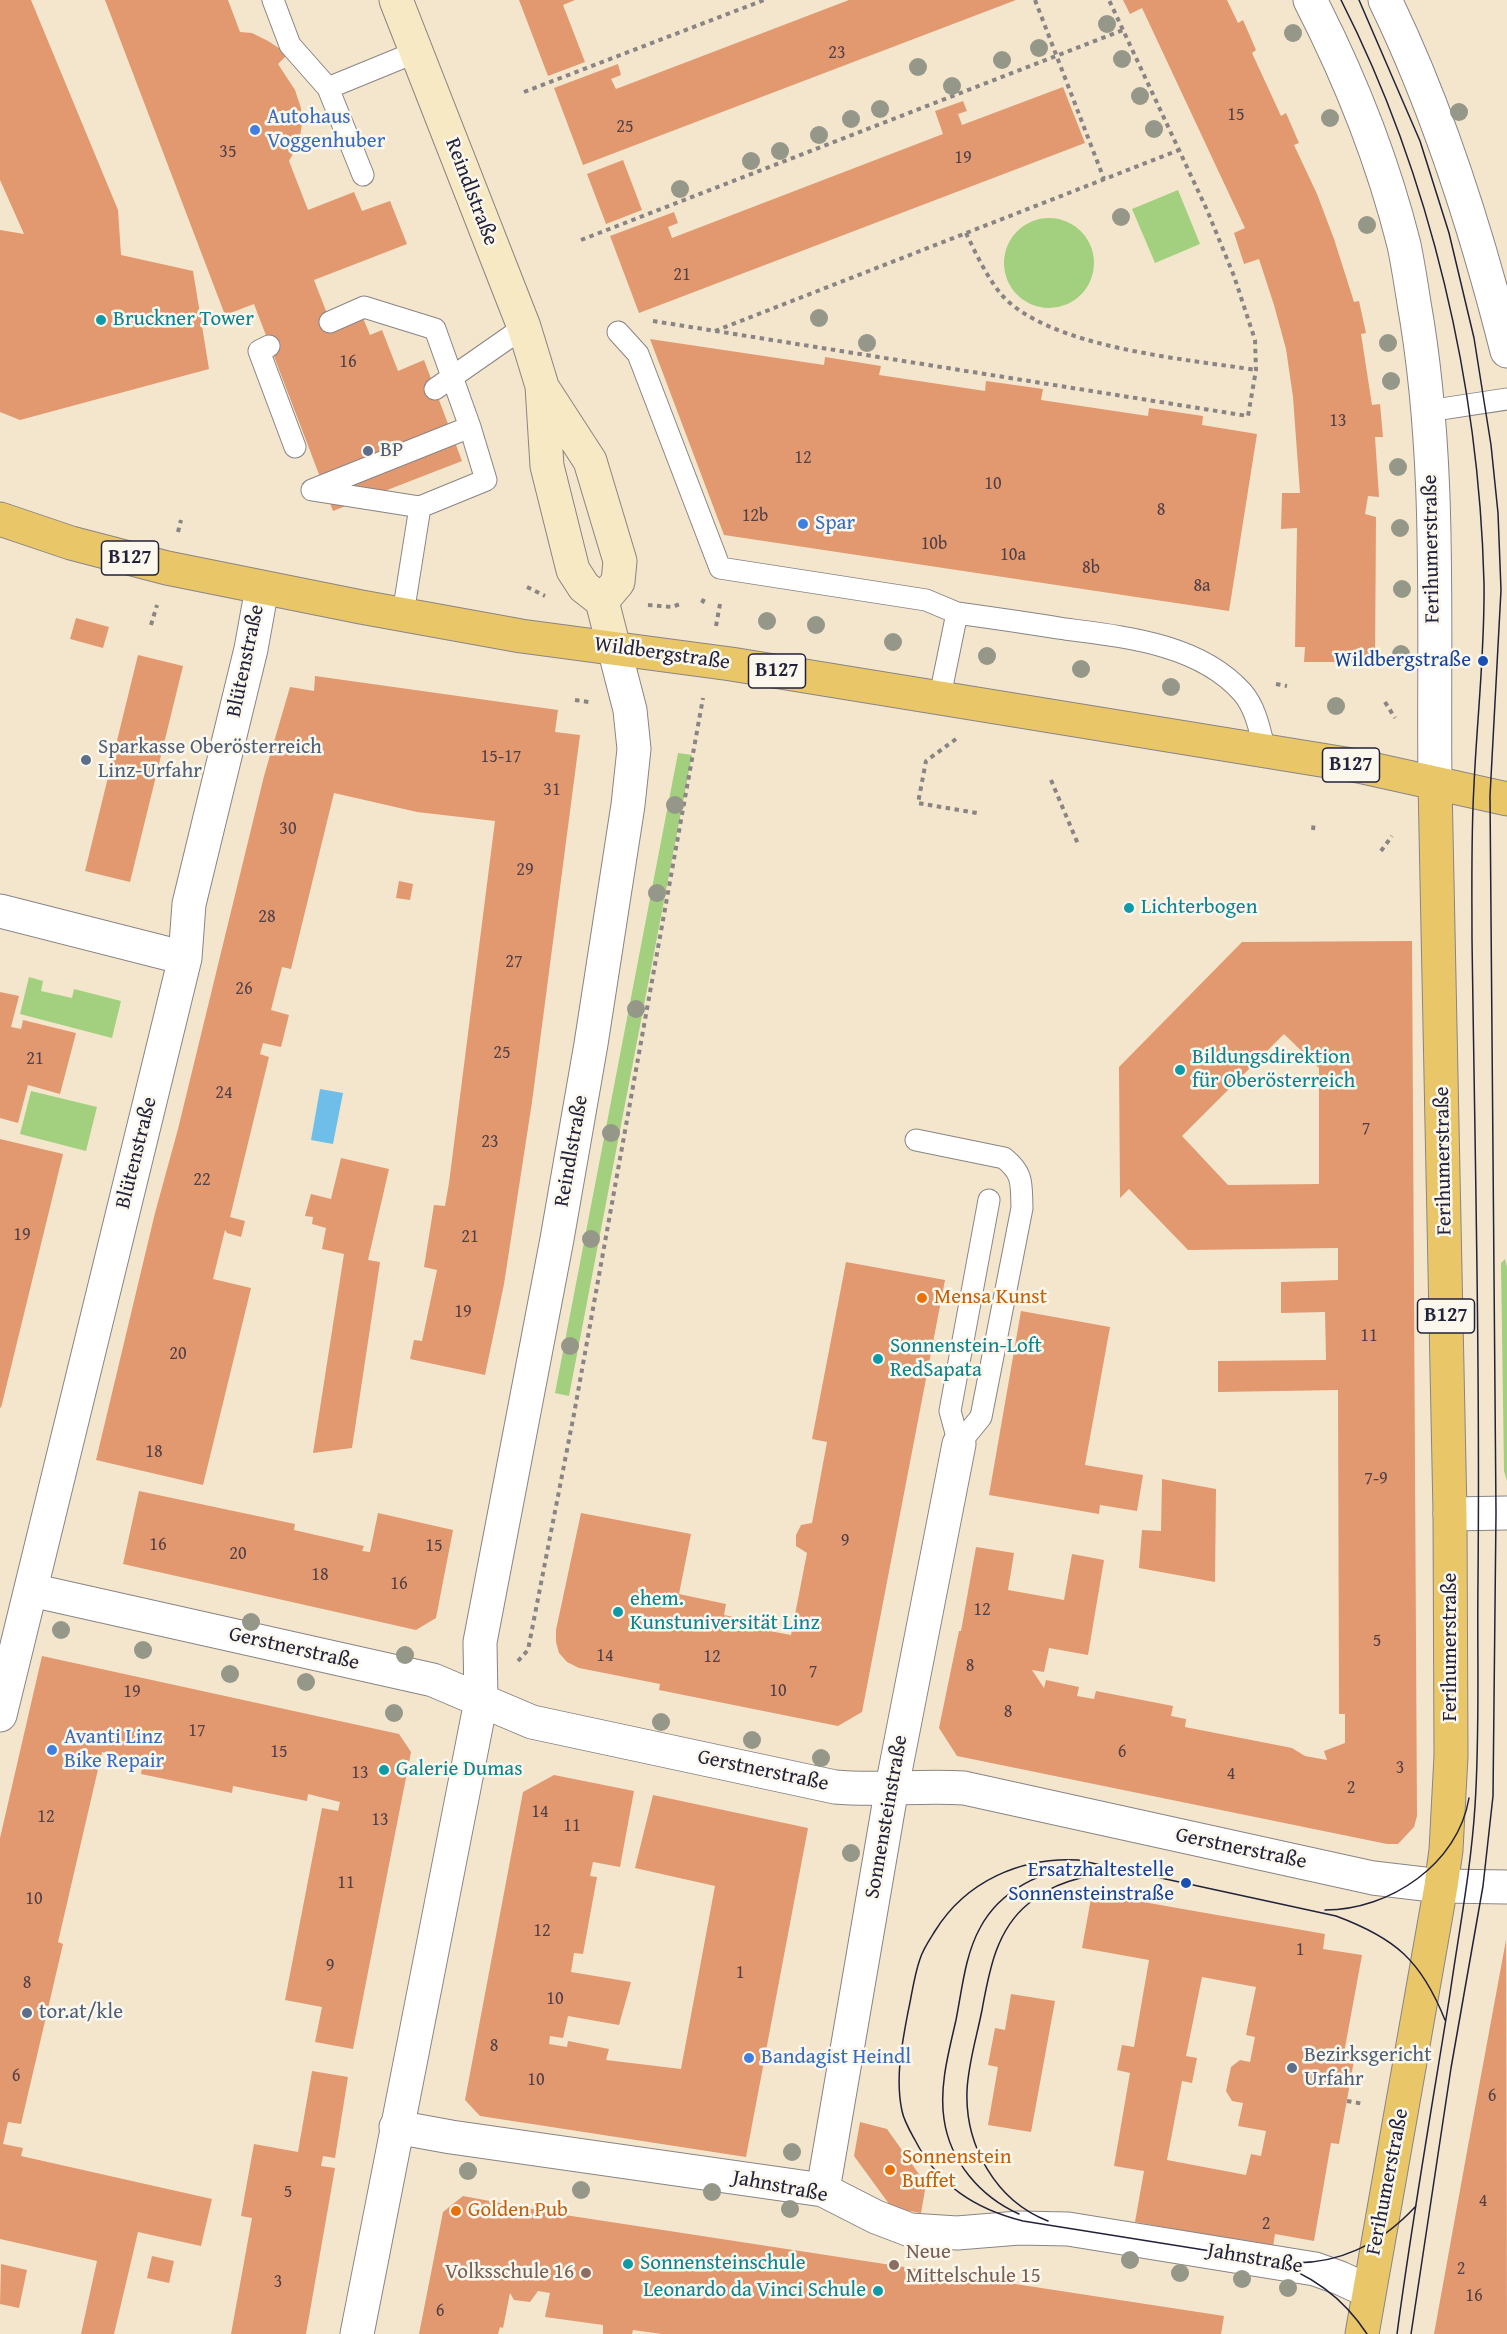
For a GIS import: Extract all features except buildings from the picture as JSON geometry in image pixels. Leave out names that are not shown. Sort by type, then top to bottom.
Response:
[{"type":"main road","name":"Wildbergstraße","points":[[0,519],[91,548],[168,568],[262,588],[510,634],[940,696],[1358,766],[1507,799]]},
{"type":"main road","name":"Ferihumerstraße","points":[[1362,2334],[1441,1886],[1446,1850],[1451,1756],[1450,1514],[1435,783]]},
{"type":"street","name":"Reindlstraße","points":[[357,2334],[481,1701],[480,1642],[591,1044],[628,805],[634,749],[630,710],[602,601],[584,587],[573,570],[547,466],[542,386],[524,327],[396,0]]},
{"type":"street","name":"Ferihumerstraße","points":[[1310,0],[1329,37],[1378,156],[1404,247],[1421,345],[1434,508],[1435,783]]},
{"type":"street","points":[[1385,0],[1413,61],[1462,194],[1484,261],[1507,351]]},
{"type":"street","name":"Reindlstraße","points":[[542,386],[590,461],[620,561],[618,582],[602,601]]},
{"type":"street","name":"Blütenstraße","points":[[0,1715],[185,958],[189,904],[251,650],[262,588]]},
{"type":"street","points":[[0,912],[185,958]]},
{"type":"street","name":"Sonnensteinstraße","points":[[823,2190],[892,1787],[959,1444]]},
{"type":"street","points":[[1450,1514],[1507,1513]]},
{"type":"street","name":"Gerstnerstraße","points":[[31,1590],[433,1680],[532,1722],[835,1787],[859,1789],[964,1788],[1373,1878],[1441,1886],[1507,1887]]},
{"type":"street","name":"Jahnstraße","points":[[396,2127],[451,2137],[823,2190],[876,2217],[910,2230],[957,2233],[1019,2228],[1068,2229],[1315,2269],[1368,2291]]},
{"type":"lane","points":[[273,0],[290,45],[328,88],[363,175]]},
{"type":"lane","points":[[328,88],[416,52]]},
{"type":"lane","points":[[330,322],[364,307],[435,329],[453,376],[470,427],[486,480],[420,507],[312,490],[470,427]]},
{"type":"lane","points":[[435,389],[524,327]]},
{"type":"lane","points":[[618,332],[638,354],[720,568],[926,600],[957,613],[1140,639],[1182,654],[1224,676],[1243,693],[1254,712],[1265,751]]},
{"type":"lane","points":[[264,348],[295,447]]},
{"type":"lane","points":[[1428,411],[1507,399]]},
{"type":"lane","points":[[403,614],[420,507]]},
{"type":"lane","points":[[940,696],[957,613]]},
{"type":"lane","points":[[916,1140],[1004,1158],[1015,1167],[1021,1180],[1022,1208],[981,1417],[959,1444]]},
{"type":"lane","points":[[959,1444],[950,1411],[989,1200]]},
{"type":"path","points":[[524,92],[764,0]]},
{"type":"path","points":[[1035,0],[1104,179]]},
{"type":"path","points":[[618,332],[649,321],[1248,416],[1256,370],[1255,340],[1234,276],[1179,150],[1109,0]]},
{"type":"path","points":[[580,240],[1123,30]]},
{"type":"path","points":[[715,331],[1179,150]]},
{"type":"path","points":[[966,233],[981,264],[1001,294],[1024,314],[1057,330],[1102,345],[1256,370]]},
{"type":"path","points":[[527,586],[542,595]]},
{"type":"path","points":[[672,607],[683,603]]},
{"type":"path","points":[[481,1701],[528,1650],[574,1414],[699,726]]},
{"type":"path","points":[[926,761],[918,803],[977,813]]},
{"type":"path","points":[[1051,780],[1078,844]]},
{"type":"path","points":[[1313,830],[1314,821]]},
{"type":"path","points":[[1381,852],[1392,836]]},
{"type":"path","points":[[1347,2101],[1366,2104]]},
{"type":"green space","points":[[1178,190],[1200,244],[1155,263],[1132,209]]},
{"type":"green space","points":[[1049,218],[1066,221],[1081,231],[1091,246],[1094,263],[1091,280],[1081,295],[1066,305],[1049,308],[1032,305],[1017,295],[1007,280],[1004,263],[1007,246],[1017,231],[1032,221]]},
{"type":"green space","points":[[678,753],[692,755],[569,1396],[555,1393]]},
{"type":"green space","points":[[29,977],[43,981],[41,991],[72,998],[74,989],[121,1001],[112,1038],[20,1014]]},
{"type":"green space","points":[[31,1091],[97,1107],[86,1151],[20,1134]]},
{"type":"green space","points":[[1505,1259],[1507,1267],[1507,1481],[1504,1471],[1501,1263]]},
{"type":"water","points":[[320,1089],[343,1093],[333,1144],[311,1140]]},
{"type":"tram line","points":[[1341,0],[1373,68],[1401,138],[1444,284],[1460,358],[1472,433],[1480,508],[1484,583],[1472,823],[1478,1420],[1477,1778],[1471,1853],[1397,2334]]},
{"type":"tram line","points":[[1359,0],[1420,141],[1449,233],[1474,338],[1491,445],[1498,513],[1501,590],[1490,796],[1496,1513],[1493,1796],[1483,1886],[1451,2068],[1411,2334]]},
{"type":"tram line","points":[[1325,1910],[1349,1908],[1373,1902],[1417,1879],[1436,1862],[1451,1843],[1462,1822],[1469,1798]]},
{"type":"tram line","points":[[1367,2334],[1347,2309],[1324,2288],[1282,2265],[1267,2260],[1023,2221],[989,2210],[960,2193],[935,2170],[924,2156],[907,2126],[902,2111],[899,2086],[900,2061],[916,1972],[921,1955],[948,1913],[962,1898],[979,1886],[1016,1868],[1057,1860],[1078,1860],[1336,1916],[1357,1924],[1390,1943],[1416,1967],[1436,1999],[1445,2020]]},
{"type":"tram line","points":[[1019,2214],[1005,2207],[980,2188],[960,2163],[953,2150],[947,2135],[943,2107],[948,2056],[967,1961],[975,1938],[989,1915],[1011,1892],[1039,1877],[1070,1868],[1086,1867]]},
{"type":"tram line","points":[[1048,2221],[1013,2200],[999,2186],[978,2151],[968,2112],[967,2091],[973,2050],[991,1967],[1001,1939],[1017,1914],[1038,1896],[1060,1885],[1084,1877],[1121,1873]]},
{"type":"tram line","points":[[1283,2262],[1321,2261],[1356,2250],[1373,2242],[1416,2206]]},
{"type":"place","name":"Autohaus Voggenhuber","points":[[255,130]]},
{"type":"place","name":"Bruckner Tower","points":[[101,320]]},
{"type":"place","name":"BP","points":[[368,451]]},
{"type":"place","name":"Spar","points":[[803,524]]},
{"type":"place","name":"Wildbergstraße","points":[[1483,661]]},
{"type":"place","name":"Sparkasse Oberösterreich Linz-Urfahr","points":[[86,760]]},
{"type":"place","name":"Lichterbogen","points":[[1129,908]]},
{"type":"place","name":"Bildungsdirektion für Oberösterreich","points":[[1180,1070]]},
{"type":"place","name":"Mensa Kunst","points":[[922,1298]]},
{"type":"place","name":"Sonnenstein-Loft RedSapata","points":[[878,1359]]},
{"type":"place","name":"ehem. Kunstuniversität Linz","points":[[618,1612]]},
{"type":"place","name":"Avanti Linz Bike Repair","points":[[52,1750]]},
{"type":"place","name":"Galerie Dumas","points":[[384,1770]]},
{"type":"place","name":"Ersatzhaltestelle Sonnensteinstraße","points":[[1186,1883]]},
{"type":"place","name":"tor.at/kle","points":[[27,2013]]},
{"type":"place","name":"Bandagist Heindl","points":[[749,2058]]},
{"type":"place","name":"Bezirksgericht Urfahr","points":[[1292,2068]]},
{"type":"place","name":"Sonnenstein Buffet","points":[[890,2170]]},
{"type":"place","name":"Golden Pub","points":[[456,2211]]},
{"type":"place","name":"Sonnensteinschule","points":[[628,2264]]},
{"type":"place","name":"Neue Mittelschule 15","points":[[894,2265]]},
{"type":"place","name":"Volksschule 16","points":[[586,2273]]},
{"type":"place","name":"Leonardo da Vinci Schule","points":[[878,2291]]}]
